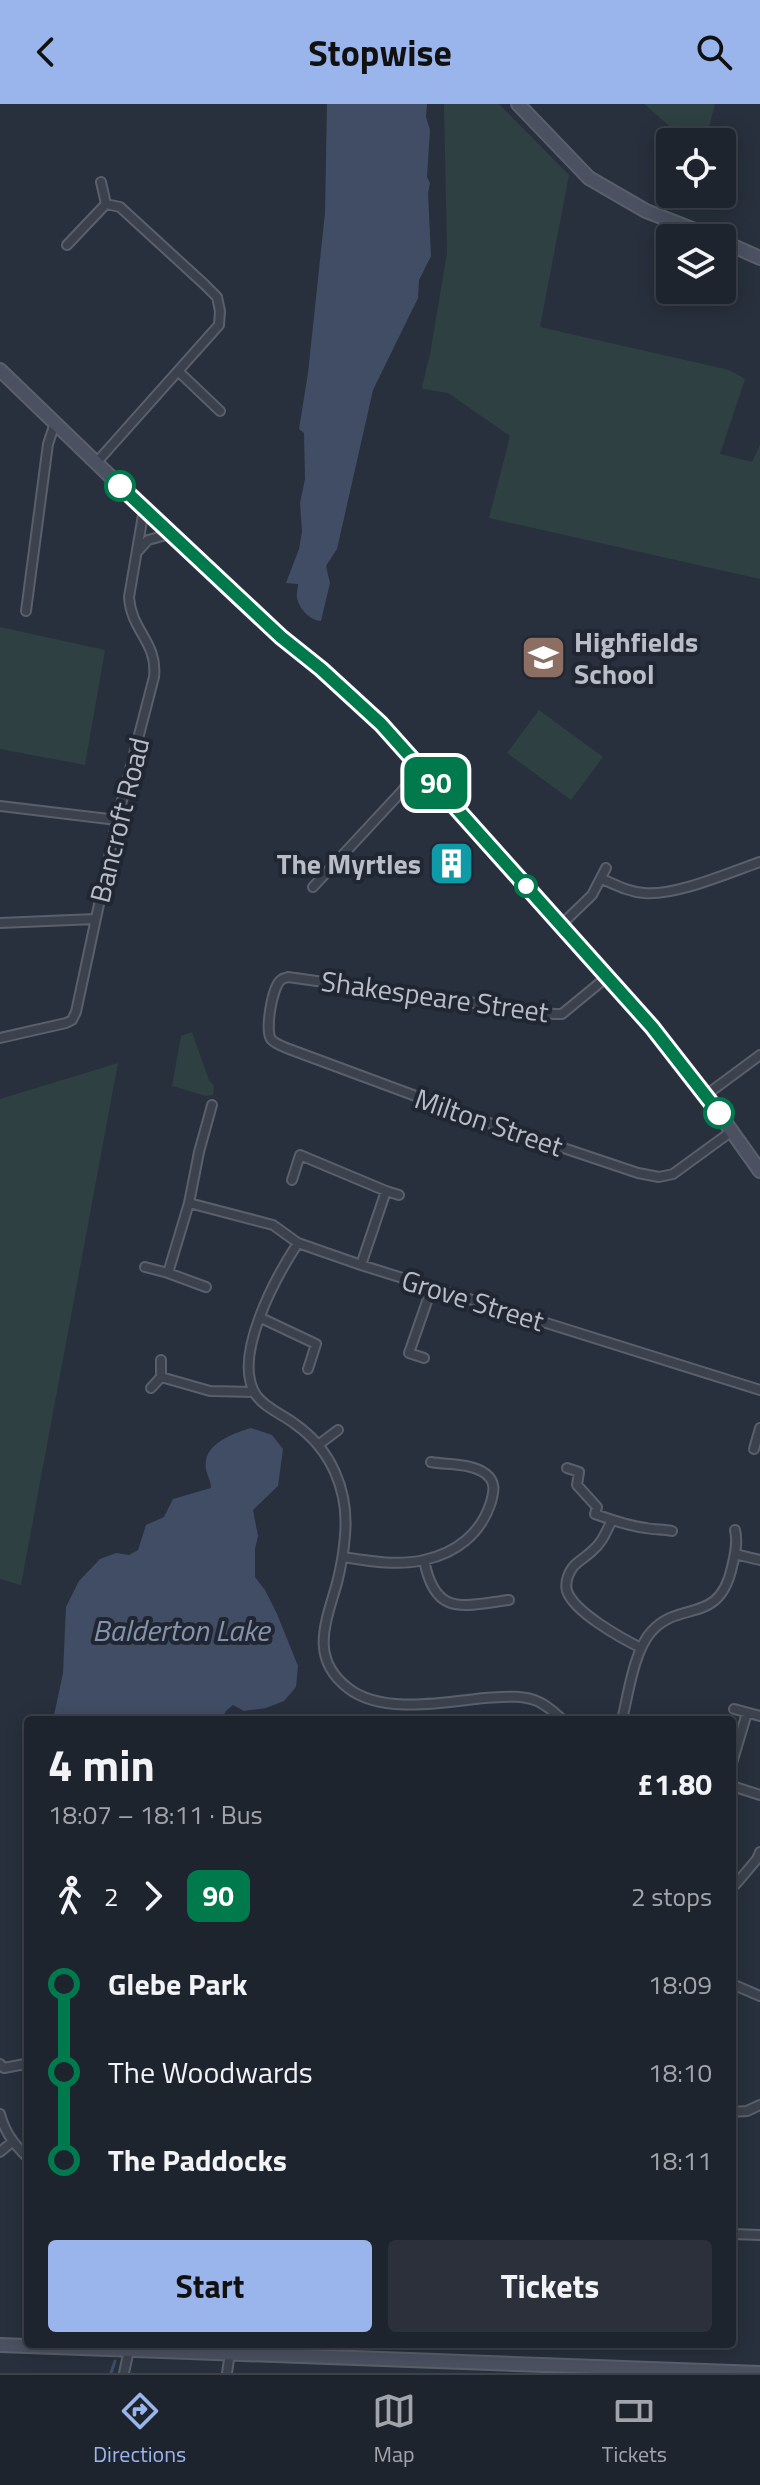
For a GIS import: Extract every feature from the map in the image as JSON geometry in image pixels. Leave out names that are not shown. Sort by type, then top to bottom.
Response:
[{"type":"main road","points":[[518,104],[589,178],[646,211],[679,224]]},
{"type":"main road","points":[[736,247],[760,258]]},
{"type":"main road","points":[[0,370],[281,637],[372,715],[652,1027],[706,1095],[760,1171]]},
{"type":"main road","points":[[0,2345],[24,2346]]},
{"type":"main road","points":[[77,2348],[230,2353],[271,2349],[483,2368],[760,2373]]},
{"type":"street","points":[[101,182],[106,204]]},
{"type":"street","points":[[67,245],[106,204]]},
{"type":"street","points":[[96,463],[219,325],[220,311],[217,297],[120,207],[106,204]]},
{"type":"street","points":[[178,371],[220,411]]},
{"type":"street","points":[[26,611],[48,444],[55,423]]},
{"type":"street","name":"Bancroft Road","points":[[0,1038],[62,1025],[74,1017],[117,820],[155,667],[152,650],[134,623],[129,609],[144,509]]},
{"type":"street","points":[[138,552],[148,540],[170,534]]},
{"type":"street","points":[[313,887],[403,790],[420,766]]},
{"type":"street","points":[[0,806],[117,820]]},
{"type":"street","points":[[602,879],[627,890],[656,894],[760,862]]},
{"type":"street","points":[[561,925],[586,903],[606,868]]},
{"type":"street","points":[[0,923],[95,919]]},
{"type":"street","name":"Shakespeare Street","points":[[271,1008],[276,988],[281,980],[288,977],[562,1014],[607,977]]},
{"type":"street","name":"Milton Street","points":[[271,1008],[268,1030],[276,1043],[483,1121],[638,1173],[659,1177],[673,1174],[732,1131]]},
{"type":"street","points":[[706,1095],[760,1055]]},
{"type":"street","points":[[168,1273],[189,1203],[212,1105]]},
{"type":"street","points":[[292,1180],[300,1155],[399,1195]]},
{"type":"street","points":[[361,1265],[386,1191]]},
{"type":"street","name":"Grove Street","points":[[189,1203],[273,1225],[298,1243],[361,1265],[760,1390]]},
{"type":"street","points":[[298,1243],[277,1276],[251,1343],[249,1364],[254,1392],[318,1445],[339,1480],[344,1501],[345,1531],[343,1557],[323,1642],[329,1665],[350,1690],[369,1698],[399,1704],[505,1696],[538,1701],[558,1716]]},
{"type":"street","points":[[145,1267],[206,1287]]},
{"type":"street","points":[[424,1358],[409,1353],[432,1287]]},
{"type":"street","points":[[261,1318],[316,1344],[308,1369]]},
{"type":"street","points":[[151,1388],[161,1377],[161,1360]]},
{"type":"street","points":[[161,1377],[210,1391],[254,1392]]},
{"type":"street","points":[[754,1449],[760,1428]]},
{"type":"street","points":[[318,1445],[338,1430]]},
{"type":"street","points":[[343,1557],[389,1563],[424,1560],[454,1548],[478,1530],[485,1519],[494,1489],[491,1479],[481,1470],[431,1462]]},
{"type":"street","points":[[443,1477],[444,1464]]},
{"type":"street","points":[[567,1468],[579,1472],[577,1485],[597,1507],[595,1514],[643,1528],[672,1531]]},
{"type":"street","points":[[612,1520],[598,1545],[572,1568],[567,1588],[572,1599],[588,1614],[641,1648]]},
{"type":"street","points":[[623,1716],[641,1648],[651,1631],[665,1620],[700,1610],[717,1599],[727,1587],[735,1554],[735,1530]]},
{"type":"street","points":[[735,1554],[760,1560]]},
{"type":"street","points":[[424,1560],[431,1588],[445,1600],[464,1605],[501,1606],[509,1600]]},
{"type":"street","points":[[734,1709],[760,1716]]},
{"type":"street","points":[[736,1750],[747,1713]]},
{"type":"street","points":[[736,1787],[760,1795]]},
{"type":"street","points":[[736,1884],[760,1852]]},
{"type":"street","points":[[736,1986],[760,1996]]},
{"type":"street","points":[[1,2069],[24,2064]]},
{"type":"street","points":[[736,2112],[760,2105]]},
{"type":"street","points":[[0,2114],[12,2142],[24,2154]]},
{"type":"street","points":[[0,2152],[12,2142]]},
{"type":"street","points":[[736,2234],[760,2235]]},
{"type":"street","points":[[124,2373],[129,2350]]},
{"type":"street","points":[[227,2373],[230,2353]]},
{"type":"shaded area","points":[[444,104],[499,104],[569,175],[540,327],[729,370],[745,379],[720,454],[752,462],[760,445],[760,579],[489,518],[510,436],[448,393],[422,387],[447,253]]},
{"type":"shaded area","points":[[644,104],[715,104],[709,128],[672,128]]},
{"type":"shaded area","points":[[0,627],[105,650],[85,765],[0,749]]},
{"type":"shaded area","points":[[539,710],[603,757],[571,800],[507,753]]},
{"type":"shaded area","points":[[192,1032],[214,1086],[213,1095],[206,1096],[172,1086],[181,1036]]},
{"type":"shaded area","points":[[118,1063],[21,1585],[0,1579],[0,1099]]},
{"type":"water","points":[[327,104],[427,104],[431,256],[419,280],[418,298],[373,390],[337,549],[326,566],[330,583],[321,621],[310,617],[300,606],[298,584],[286,583],[302,532],[300,503],[305,479],[304,433],[299,429],[325,213]]},
{"type":"water","name":"Balderton Lake","points":[[251,1428],[272,1435],[283,1449],[278,1486],[253,1510],[258,1536],[255,1577],[277,1614],[298,1666],[296,1687],[284,1701],[266,1708],[244,1711],[233,1705],[223,1716],[54,1716],[63,1673],[66,1607],[79,1581],[100,1559],[116,1553],[129,1555],[138,1550],[146,1525],[164,1517],[173,1499],[211,1488],[206,1469],[209,1453],[220,1441]]},
{"type":"waterway","points":[[111,2373],[115,2361]]},
{"type":"bus line","name":"90","points":[[120,486],[281,637],[381,724],[652,1027],[719,1113]]},
{"type":"place","name":"Highfields School","points":[[543,657]]},
{"type":"place","name":"The Myrtles","points":[[452,863]]}]
